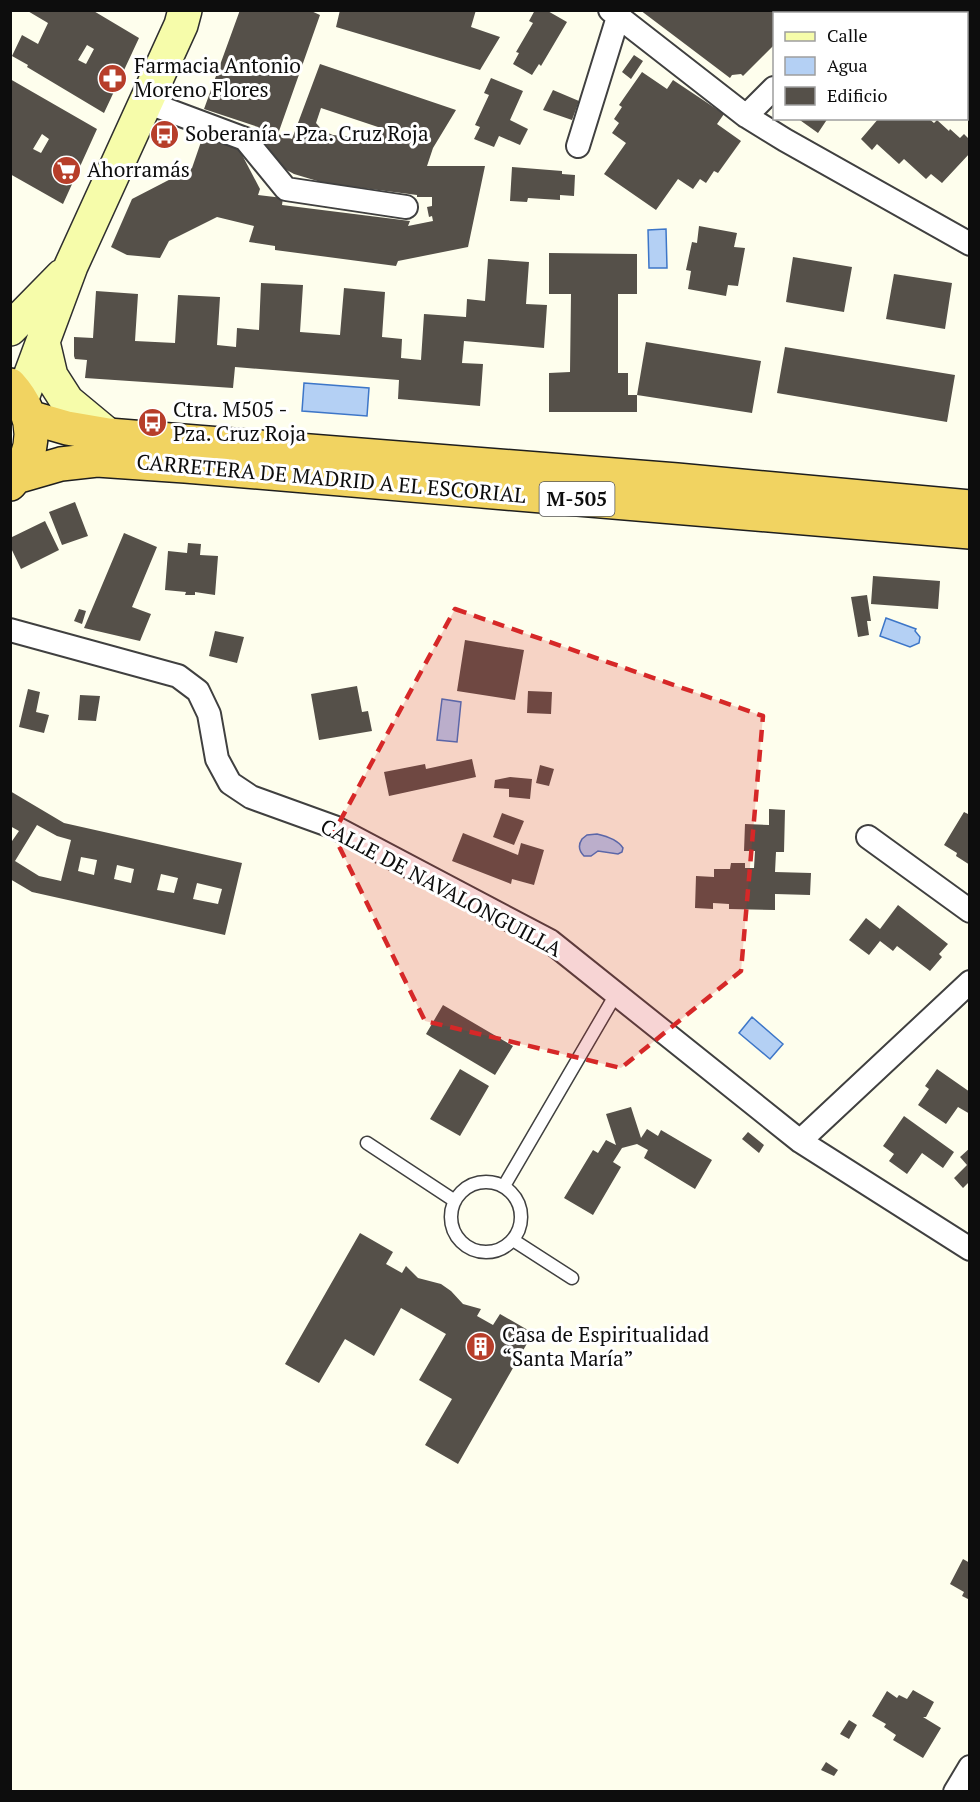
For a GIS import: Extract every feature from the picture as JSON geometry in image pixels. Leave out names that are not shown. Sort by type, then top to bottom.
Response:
[{"type":"highway","name":"CARRETERA DE MADRID A EL ESCORIAL","points":[[20,400],[67,428],[108,435],[678,480],[969,507]]},
{"type":"highway","name":"M-505","points":[[13,480],[28,454],[32,436],[20,400]]},
{"type":"highway","name":"CARRETERA DE MADRID A EL ESCORIAL","points":[[13,480],[61,464],[108,461],[969,532]]},
{"type":"main road","points":[[20,400],[71,266],[181,25],[185,10]]},
{"type":"main road","points":[[10,329],[71,266]]},
{"type":"main road","points":[[43,342],[51,376],[67,401],[108,435]]},
{"type":"street","points":[[578,146],[614,14],[746,116],[969,244]]},
{"type":"street","points":[[746,116],[773,89]]},
{"type":"street","points":[[146,102],[245,139],[286,189],[406,207]]},
{"type":"street","name":"CALLE DE NAVALONGUILLA","points":[[10,630],[178,676],[198,691],[209,714],[217,759],[230,783],[251,796],[334,827],[550,941],[800,1142],[969,1249]]},
{"type":"street","points":[[868,837],[969,911]]},
{"type":"street","points":[[800,1142],[969,982]]},
{"type":"street","points":[[955,1791],[969,1767]]},
{"type":"lane","points":[[504,1186],[616,994]]},
{"type":"lane","points":[[367,1143],[454,1201]]},
{"type":"lane","points":[[490,1182],[504,1186],[513,1194],[519,1205],[521,1217],[519,1229],[513,1240],[502,1249],[488,1252],[473,1250],[460,1242],[452,1230],[450,1215],[454,1201],[464,1190],[476,1183],[490,1182]]},
{"type":"lane","points":[[513,1240],[572,1278]]},
{"type":"highlighted area","points":[[455,609],[763,716],[741,971],[621,1068],[425,1021],[333,834]]},
{"type":"water","points":[[666,229],[667,268],[649,268],[648,230]]},
{"type":"water","points":[[304,383],[369,388],[367,416],[302,411]]},
{"type":"water","points":[[886,618],[916,629],[920,637],[919,643],[910,647],[880,636]]},
{"type":"water","points":[[442,699],[461,702],[457,742],[437,740]]},
{"type":"water","points":[[597,834],[618,843],[623,848],[622,852],[618,854],[598,851],[591,856],[584,856],[580,848],[582,839],[587,835]]},
{"type":"water","points":[[752,1017],[783,1044],[770,1059],[739,1033]]},
{"type":"building","points":[[26,10],[92,10],[139,38],[104,113],[12,56],[22,35],[38,44],[48,23]],"holes":[[[87,45],[94,49],[86,64],[78,60]]]},
{"type":"building","points":[[240,10],[309,10],[320,15],[278,134],[292,139],[320,64],[456,110],[433,148],[427,166],[485,166],[468,247],[398,261],[396,266],[275,250],[275,246],[249,242],[254,226],[217,217],[169,241],[160,258],[127,255],[111,247],[132,199],[192,168],[203,136],[239,149],[260,189],[258,195],[283,198],[282,205],[410,221],[408,226],[433,221],[432,216],[429,217],[427,207],[432,206],[432,197],[417,197],[417,195],[324,183],[294,174],[283,168],[261,138],[258,127],[204,109]],"holes":[[[321,108],[381,128],[378,139],[333,135],[323,131],[316,123]]]},
{"type":"building","points":[[340,10],[476,10],[471,27],[500,37],[480,70],[336,27]]},
{"type":"building","points":[[535,10],[546,10],[567,22],[541,66],[539,64],[532,75],[513,64],[519,53],[516,52],[533,23],[529,21]]},
{"type":"building","points":[[640,10],[808,10],[806,12],[773,12],[773,46],[743,76],[741,74],[732,75],[730,78]]},
{"type":"building","points":[[873,10],[915,10],[917,12],[872,12]]},
{"type":"building","points":[[634,55],[643,61],[631,79],[622,72]]},
{"type":"building","points":[[642,72],[667,89],[673,80],[724,114],[717,124],[741,141],[718,173],[714,171],[706,183],[700,179],[693,189],[678,179],[656,210],[604,174],[626,143],[612,133],[619,123],[614,119],[622,107],[619,105]]},
{"type":"building","points":[[491,78],[523,91],[510,120],[528,129],[520,145],[499,136],[494,147],[474,139],[480,127],[475,125],[489,95],[484,93]]},
{"type":"building","points":[[10,79],[97,129],[63,204],[10,174]],"holes":[[[42,134],[49,139],[41,153],[33,149]]]},
{"type":"building","points":[[553,90],[579,101],[572,120],[543,110]]},
{"type":"building","points":[[800,120],[827,120],[818,133]]},
{"type":"building","points":[[877,120],[930,120],[934,123],[937,120],[960,138],[964,134],[970,140],[970,153],[942,183],[931,174],[926,179],[904,159],[899,164],[877,144],[872,150],[861,139]]},
{"type":"building","points":[[512,167],[562,171],[562,174],[575,175],[574,196],[560,195],[560,200],[528,198],[527,202],[510,201]]},
{"type":"building","points":[[699,226],[737,233],[734,247],[745,248],[738,286],[728,285],[726,296],[688,289],[691,271],[686,270],[692,242],[697,243]]},
{"type":"building","points":[[549,253],[637,254],[637,294],[618,294],[618,373],[628,373],[628,395],[637,395],[637,412],[549,412],[549,373],[570,372],[571,294],[549,294]]},
{"type":"building","points":[[793,257],[852,267],[844,312],[786,302]]},
{"type":"building","points":[[488,259],[529,262],[526,304],[547,305],[544,348],[464,341],[462,363],[483,364],[480,406],[398,399],[399,380],[235,367],[233,388],[85,378],[87,360],[75,359],[74,356],[74,337],[93,338],[96,291],[138,294],[135,341],[175,343],[178,295],[220,297],[217,345],[236,347],[237,328],[259,330],[261,283],[303,285],[300,332],[340,335],[344,288],[385,292],[382,337],[402,339],[401,358],[421,360],[424,314],[466,317],[467,299],[485,301]]},
{"type":"building","points":[[894,274],[952,283],[945,329],[886,319]]},
{"type":"building","points":[[646,342],[761,361],[752,413],[637,395]]},
{"type":"building","points":[[785,347],[955,375],[947,422],[777,393]]},
{"type":"building","points":[[75,502],[88,536],[62,545],[49,512]]},
{"type":"building","points":[[45,521],[59,550],[21,569],[10,546],[10,538]]},
{"type":"building","points":[[124,533],[157,547],[132,607],[151,614],[140,641],[84,628]]},
{"type":"building","points":[[188,543],[201,544],[200,555],[218,556],[215,595],[195,592],[195,595],[185,595],[186,592],[165,590],[168,551],[187,553]]},
{"type":"building","points":[[873,576],[940,581],[938,609],[871,604]]},
{"type":"building","points":[[867,595],[871,621],[867,621],[869,635],[858,637],[851,597]]},
{"type":"building","points":[[79,609],[86,611],[82,624],[74,621]]},
{"type":"building","points":[[215,631],[244,637],[237,663],[209,656]]},
{"type":"building","points":[[465,640],[524,650],[515,700],[457,691]]},
{"type":"building","points":[[357,686],[362,712],[368,711],[372,731],[319,740],[311,694]]},
{"type":"building","points":[[28,689],[40,692],[36,712],[49,715],[44,733],[19,727]]},
{"type":"building","points":[[528,691],[552,692],[551,714],[527,713]]},
{"type":"building","points":[[80,695],[100,696],[96,721],[78,720]]},
{"type":"building","points":[[472,759],[476,777],[389,796],[384,772],[425,764],[426,769]]},
{"type":"building","points":[[540,765],[554,769],[549,786],[536,783]]},
{"type":"building","points":[[510,777],[532,779],[530,799],[509,797],[509,789],[494,788],[495,780]]},
{"type":"building","points":[[10,791],[64,823],[242,863],[225,935],[32,892],[10,879],[10,844],[19,831],[10,826]],"holes":[[[37,825],[57,836],[71,840],[61,881],[39,876],[15,861]],[[81,857],[97,860],[94,875],[78,871]],[[117,865],[134,869],[131,883],[114,879]],[[161,874],[178,878],[174,893],[157,890]],[[197,883],[222,889],[218,904],[193,899]]]},
{"type":"building","points":[[769,809],[785,810],[784,852],[776,852],[775,872],[811,873],[810,895],[775,894],[775,910],[729,909],[729,904],[713,903],[713,909],[695,908],[696,876],[714,877],[714,869],[730,869],[731,863],[745,863],[745,868],[754,868],[755,851],[744,851],[745,824],[769,825]]},
{"type":"building","points":[[964,812],[970,815],[970,865],[944,845]]},
{"type":"building","points":[[502,813],[524,821],[514,845],[493,837]]},
{"type":"building","points":[[463,833],[518,855],[521,843],[544,850],[534,885],[512,879],[511,884],[452,861]]},
{"type":"building","points":[[898,905],[948,944],[939,954],[942,957],[930,971],[897,946],[893,951],[880,941],[869,955],[849,940],[866,918],[880,929]]},
{"type":"building","points":[[443,1005],[513,1046],[495,1075],[426,1034]]},
{"type":"building","points":[[460,1069],[489,1086],[460,1136],[430,1119]]},
{"type":"building","points":[[937,1069],[970,1092],[970,1114],[958,1107],[946,1124],[918,1105],[929,1089],[925,1086]]},
{"type":"building","points":[[631,1107],[641,1138],[647,1129],[658,1136],[661,1130],[712,1160],[695,1189],[644,1158],[648,1150],[637,1144],[622,1148],[613,1162],[621,1167],[593,1215],[564,1198],[593,1150],[598,1153],[606,1140],[616,1145],[606,1114]]},
{"type":"building","points":[[904,1116],[954,1152],[943,1168],[922,1153],[907,1174],[889,1161],[894,1154],[883,1146]]},
{"type":"building","points":[[748,1132],[764,1145],[759,1153],[742,1139]]},
{"type":"building","points":[[970,1148],[970,1181],[963,1188],[954,1178],[967,1165],[960,1157]]},
{"type":"building","name":"Casa de Espiritualidad “Santa María”","points":[[360,1233],[393,1252],[386,1264],[402,1273],[406,1266],[418,1278],[441,1284],[463,1304],[481,1309],[477,1316],[493,1325],[500,1314],[533,1333],[458,1464],[425,1445],[452,1399],[419,1380],[446,1334],[401,1308],[374,1356],[345,1339],[319,1383],[285,1364]]},
{"type":"building","points":[[963,1559],[970,1563],[970,1600],[962,1596],[964,1592],[950,1584]]},
{"type":"building","points":[[913,1690],[934,1702],[926,1717],[923,1717],[941,1728],[923,1758],[893,1740],[896,1735],[884,1727],[886,1724],[872,1716],[887,1691],[897,1698],[899,1695],[907,1699]]},
{"type":"building","points":[[849,1720],[857,1725],[849,1739],[840,1734]]},
{"type":"building","points":[[826,1762],[838,1770],[834,1776],[821,1770]]},
{"type":"place","name":"Farmacia Antonio Moreno Flores","points":[[113,78]]},
{"type":"place","name":"Soberanía - Pza. Cruz Roja","points":[[164,134]]},
{"type":"place","name":"Ahorramás","points":[[66,170]]},
{"type":"place","name":"Ctra. M505 - Pza. Cruz Roja","points":[[152,422]]},
{"type":"place","name":"Casa de Espiritualidad “Santa María”","points":[[481,1347]]}]
